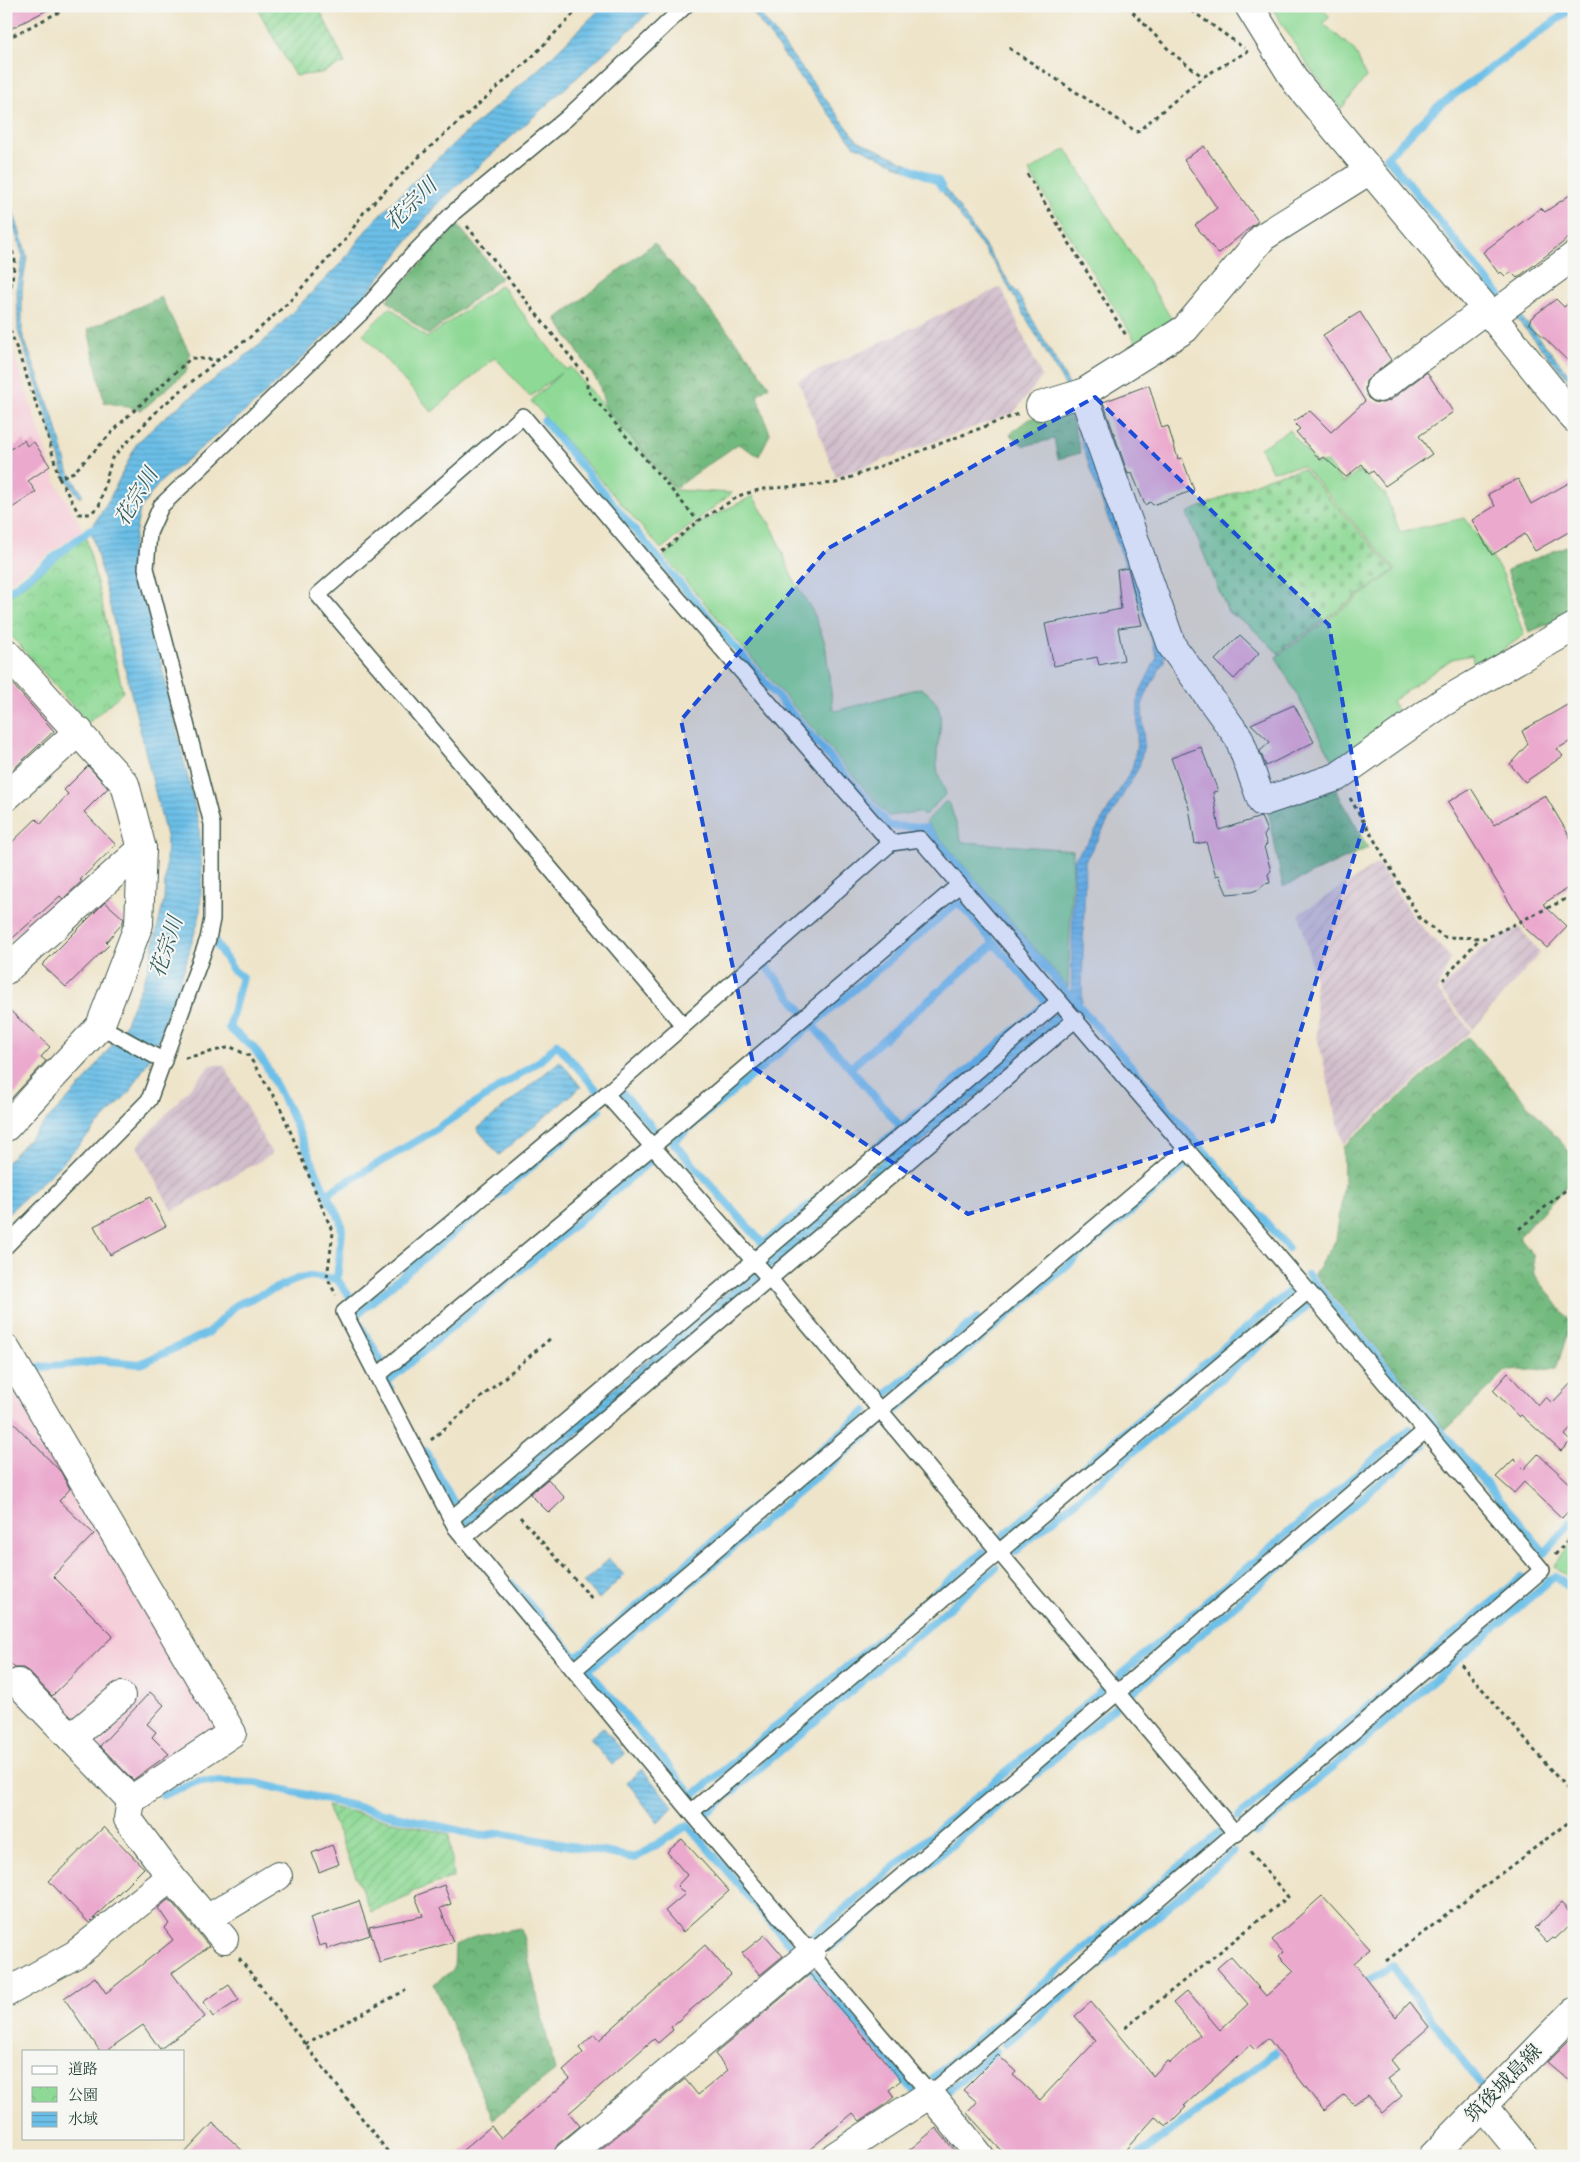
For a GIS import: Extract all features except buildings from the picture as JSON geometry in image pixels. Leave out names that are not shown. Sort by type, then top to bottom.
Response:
[{"type":"street","points":[[1248,6],[1257,44],[1296,82],[1574,418]]},
{"type":"street","points":[[1040,406],[1082,393],[1185,329],[1263,237],[1370,170]]},
{"type":"street","points":[[1380,388],[1574,256]]},
{"type":"street","points":[[1082,393],[1172,646],[1239,738],[1262,802],[1337,777],[1442,702],[1574,627]]},
{"type":"street","points":[[6,653],[79,731],[125,784],[142,849],[138,924],[107,1030],[6,1127]]},
{"type":"street","points":[[6,797],[79,731]]},
{"type":"street","points":[[6,970],[142,849]]},
{"type":"street","points":[[6,1349],[232,1733],[131,1800],[128,1819],[171,1877],[215,1929],[278,1876]]},
{"type":"street","points":[[18,1683],[131,1800]]},
{"type":"street","points":[[71,1738],[121,1696]]},
{"type":"street","points":[[6,1993],[76,1954],[171,1877]]},
{"type":"street","points":[[568,2156],[810,1953]]},
{"type":"street","name":"筑後城島線","points":[[1433,2156],[1574,2012]]},
{"type":"street","points":[[835,2156],[930,2094],[980,2156]]},
{"type":"street","points":[[1482,2105],[1524,2156]]},
{"type":"lane","points":[[6,1246],[149,1100],[160,1058],[208,939],[212,919],[212,824],[146,568],[149,533],[161,506],[365,309],[414,253],[454,212],[567,118],[685,6]]},
{"type":"lane","points":[[683,1025],[318,595],[523,416],[648,564],[891,843]]},
{"type":"lane","points":[[920,839],[1308,1291],[1542,1570],[1450,1651],[930,2094],[691,1812],[464,1538],[451,1519],[344,1312],[606,1094],[891,843],[920,839]]},
{"type":"lane","points":[[377,1376],[652,1147],[959,885]]},
{"type":"lane","points":[[451,1519],[1059,1001]]},
{"type":"lane","points":[[464,1538],[1076,1019]]},
{"type":"lane","points":[[107,1030],[160,1058]]},
{"type":"lane","points":[[606,1094],[769,1278],[1236,1834]]},
{"type":"lane","points":[[574,1670],[880,1412],[1186,1150]]},
{"type":"lane","points":[[691,1812],[1308,1291]]},
{"type":"lane","points":[[810,1953],[1425,1432]]},
{"type":"path","points":[[6,39],[71,6]]},
{"type":"path","points":[[6,228],[16,262],[10,292],[10,327],[48,437],[59,478],[80,514],[90,514],[99,506],[112,458],[161,407],[218,360],[249,338],[288,303],[345,240],[364,212],[421,155],[532,57],[581,6]]},
{"type":"path","points":[[1127,6],[1171,52],[1203,77]]},
{"type":"path","points":[[1186,6],[1257,44]]},
{"type":"path","points":[[1009,48],[1137,132],[1203,77],[1257,44]]},
{"type":"path","points":[[1027,174],[1140,357]]},
{"type":"path","points":[[464,222],[587,378],[587,390],[698,521]]},
{"type":"path","points":[[59,478],[74,472],[123,421],[191,358],[218,360]]},
{"type":"path","points":[[648,564],[698,521],[741,495],[762,488],[836,482],[1040,406]]},
{"type":"path","points":[[1337,777],[1420,919],[1444,937],[1486,938],[1574,895]]},
{"type":"path","points":[[1443,980],[1480,938]]},
{"type":"path","points":[[160,1058],[232,1047],[249,1056],[280,1107],[333,1233],[327,1277],[344,1312]]},
{"type":"path","points":[[1518,1229],[1574,1183]]},
{"type":"path","points":[[417,1452],[551,1338]]},
{"type":"path","points":[[507,1502],[594,1601]]},
{"type":"path","points":[[1542,1570],[1574,1532]]},
{"type":"path","points":[[1450,1651],[1574,1797]]},
{"type":"path","points":[[1386,1961],[1574,1818]]},
{"type":"path","points":[[1124,2028],[1288,1897],[1236,1834]]},
{"type":"path","points":[[215,1929],[391,2156]]},
{"type":"path","points":[[305,2044],[406,1990]]},
{"type":"highlighted area","points":[[1095,397],[1329,625],[1364,824],[1273,1121],[968,1214],[754,1068],[681,720],[827,549]]},
{"type":"shaded area","points":[[1001,287],[1042,377],[1013,413],[836,477],[798,380]]},
{"type":"shaded area","points":[[6,329],[56,482],[79,523],[81,531],[6,584]]},
{"type":"shaded area","points":[[1378,863],[1414,919],[1451,958],[1437,990],[1471,1031],[1343,1144],[1317,1036],[1314,975],[1299,914]]},
{"type":"shaded area","points":[[1519,927],[1540,953],[1473,1029],[1440,990],[1482,949]]},
{"type":"shaded area","points":[[211,1065],[224,1065],[272,1154],[172,1211],[137,1146]]},
{"type":"shaded area","points":[[6,1338],[241,1729],[124,1803],[6,1689]]},
{"type":"green space","points":[[256,6],[318,6],[345,63],[321,73],[295,76]]},
{"type":"green space","points":[[1271,6],[1320,6],[1330,17],[1323,23],[1355,51],[1366,77],[1341,109],[1308,66]]},
{"type":"green space","points":[[1066,149],[1174,323],[1138,345],[1029,171]]},
{"type":"green space","points":[[457,224],[501,278],[428,335],[387,300]]},
{"type":"green space","points":[[654,243],[753,362],[769,386],[757,395],[770,434],[759,456],[738,444],[675,488],[605,407],[599,384],[556,319]]},
{"type":"green space","points":[[501,285],[566,370],[570,367],[675,490],[732,493],[661,549],[531,401],[561,373],[530,397],[495,357],[432,412],[363,334],[390,307],[427,338]]},
{"type":"green space","points":[[161,297],[190,354],[186,372],[142,410],[104,402],[88,329]]},
{"type":"green space","points":[[1068,405],[1081,453],[1058,459],[1054,439],[1024,446],[1010,435],[1029,419]]},
{"type":"green space","points":[[1289,430],[1316,463],[1327,462],[1343,483],[1360,471],[1385,494],[1400,532],[1465,518],[1503,574],[1524,635],[1475,670],[1472,655],[1452,659],[1392,701],[1401,718],[1334,762],[1276,657],[1396,570],[1303,466],[1272,471],[1260,448]]},
{"type":"green space","points":[[1303,469],[1394,570],[1278,653],[1249,625],[1228,612],[1187,513],[1270,477]]},
{"type":"green space","points":[[753,496],[774,531],[792,577],[813,612],[825,643],[833,709],[836,711],[920,688],[931,696],[937,704],[941,724],[937,767],[946,794],[924,816],[919,812],[888,816],[664,556],[699,523]]},
{"type":"green space","points":[[86,537],[123,692],[88,723],[6,630],[6,599]]},
{"type":"green space","points":[[1566,546],[1574,565],[1574,614],[1529,632],[1507,570]]},
{"type":"green space","points":[[1334,786],[1368,848],[1283,887],[1268,810]]},
{"type":"green space","points":[[946,801],[950,805],[962,842],[1073,850],[1068,987],[926,822]]},
{"type":"green space","points":[[1468,1037],[1574,1157],[1574,1178],[1519,1237],[1533,1255],[1535,1275],[1571,1323],[1556,1369],[1506,1371],[1446,1430],[1314,1274],[1336,1240],[1344,1183],[1343,1147]]},
{"type":"green space","points":[[1574,1542],[1574,1583],[1554,1566]]},
{"type":"green space","points":[[327,1806],[449,1834],[453,1877],[412,1892],[410,1896],[371,1912]]},
{"type":"green space","points":[[521,1928],[555,2071],[493,2119],[434,1984],[454,1969],[455,1946],[477,1935]]},
{"type":"water","name":"花宗川","points":[[603,6],[656,6],[436,205],[361,301],[254,404],[159,483],[140,509],[131,556],[145,595],[199,825],[202,873],[200,915],[184,969],[156,1047],[131,1090],[58,1167],[6,1215],[6,1163],[85,1081],[123,1030],[147,972],[164,900],[167,840],[91,529],[110,498],[137,443],[165,417],[261,344],[343,261],[370,225],[442,154],[543,65]]},
{"type":"water","points":[[748,6],[754,6],[857,140],[921,170],[918,175],[854,145],[804,82]]},
{"type":"water","points":[[939,178],[1022,301],[1070,386],[1066,387],[998,269],[936,183]]},
{"type":"water","points":[[6,187],[27,256],[22,290],[22,333],[56,425],[68,471],[83,495],[80,498],[65,477],[43,403],[18,331],[17,289],[23,257],[6,201]]},
{"type":"water","points":[[1518,313],[1574,380],[1574,386],[1514,316]]},
{"type":"water","points":[[1069,403],[1074,403],[1164,655],[1164,661],[1142,705],[1144,744],[1139,767],[1085,861],[1082,1001],[1076,1012],[468,1528],[461,1519],[1071,999],[1074,859],[1092,837],[1132,769],[1137,745],[1138,696],[1157,657],[1138,598],[1093,478]]},
{"type":"water","points":[[560,1061],[581,1087],[499,1155],[477,1129]]},
{"type":"water","points":[[609,1559],[624,1575],[599,1599],[583,1583]]},
{"type":"water","points":[[603,1727],[625,1754],[612,1765],[590,1738]]},
{"type":"water","points":[[642,1769],[673,1807],[658,1823],[627,1782]]},
{"type":"waterway","points":[[1500,296],[1387,157],[1436,108],[1574,7]]},
{"type":"waterway","points":[[910,168],[938,181],[942,188]]},
{"type":"waterway","points":[[544,421],[663,564],[889,826],[926,828],[1074,1001]]},
{"type":"waterway","points":[[6,594],[91,529],[100,529]]},
{"type":"waterway","points":[[958,902],[1047,1003],[763,1244],[673,1142],[958,902]]},
{"type":"waterway","points":[[215,942],[233,970],[242,977],[229,1028],[253,1047],[265,1064],[290,1112],[326,1194],[430,1133],[541,1060],[557,1044],[596,1089]]},
{"type":"waterway","points":[[901,1127],[850,1068],[995,943]]},
{"type":"waterway","points":[[767,967],[801,1010]]},
{"type":"waterway","points":[[1074,1000],[1288,1248]]},
{"type":"waterway","points":[[812,1025],[850,1068]]},
{"type":"waterway","points":[[621,1091],[657,1133]]},
{"type":"waterway","points":[[381,1361],[355,1316],[600,1109]]},
{"type":"waterway","points":[[390,1388],[387,1382],[649,1162]]},
{"type":"waterway","points":[[896,1410],[1187,1164]]},
{"type":"waterway","points":[[326,1194],[340,1219],[342,1231],[337,1279],[349,1296]]},
{"type":"waterway","points":[[1308,1275],[1545,1553],[1574,1519]]},
{"type":"waterway","points":[[27,1362],[30,1368],[98,1360],[140,1364],[208,1333],[236,1305],[300,1278],[310,1276],[337,1279]]},
{"type":"waterway","points":[[1003,1536],[1292,1289]]},
{"type":"waterway","points":[[1016,1551],[1307,1306]]},
{"type":"waterway","points":[[883,1397],[977,1318]]},
{"type":"waterway","points":[[6,1328],[17,1346]]},
{"type":"waterway","points":[[511,1583],[576,1658],[866,1411]]},
{"type":"waterway","points":[[876,1427],[588,1670],[693,1796],[983,1552]]},
{"type":"waterway","points":[[1120,1675],[1410,1429]]},
{"type":"waterway","points":[[1134,1691],[1423,1446]]},
{"type":"waterway","points":[[425,1451],[456,1507]]},
{"type":"waterway","points":[[707,1813],[996,1568]]},
{"type":"waterway","points":[[1256,1833],[1555,1576],[1574,1592]]},
{"type":"waterway","points":[[1238,1817],[1522,1577]]},
{"type":"waterway","points":[[814,1935],[1101,1691]]},
{"type":"waterway","points":[[830,1948],[1114,1708]]},
{"type":"waterway","points":[[163,1795],[198,1781],[256,1783],[481,1836],[500,1833],[635,1858],[688,1825],[915,2092]]},
{"type":"waterway","points":[[934,2077],[1221,1831]]},
{"type":"waterway","points":[[1005,2044],[1233,1852]]},
{"type":"waterway","points":[[1361,1987],[1391,1965],[1488,2094]]},
{"type":"waterway","points":[[1138,2156],[1284,2046]]},
{"type":"waterway","points":[[945,2094],[996,2051]]}]
